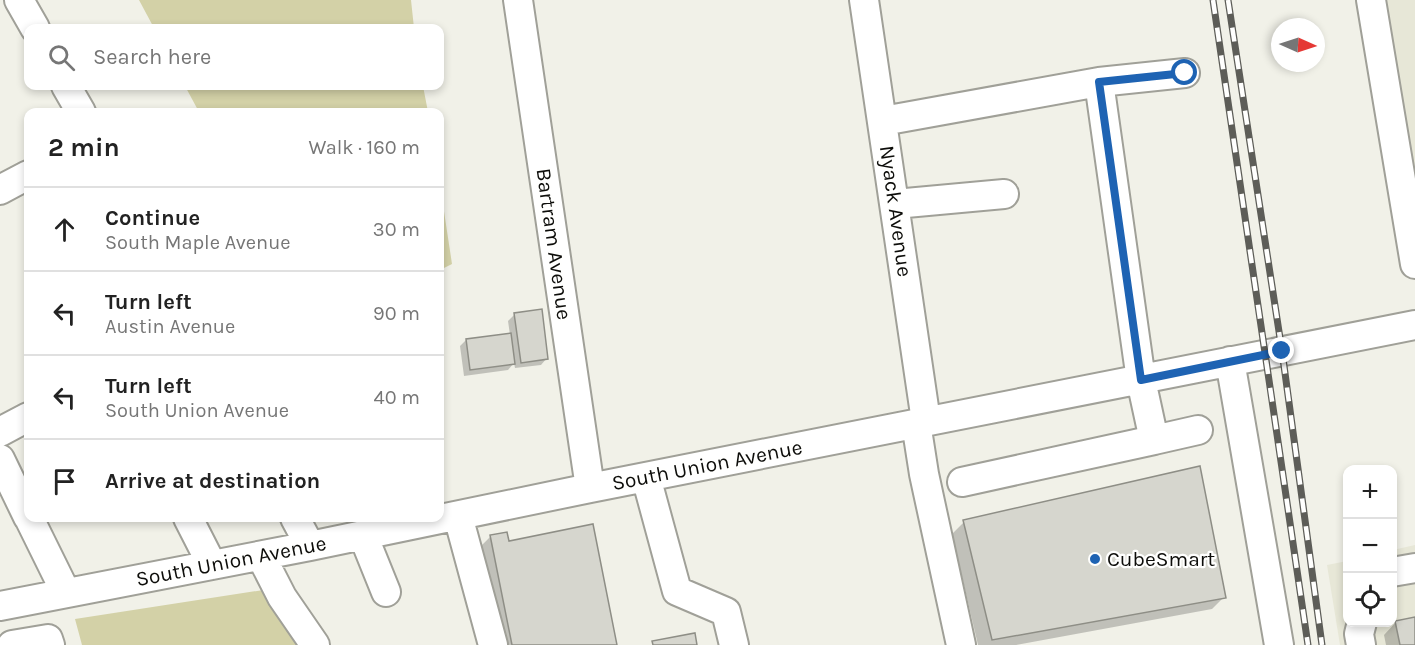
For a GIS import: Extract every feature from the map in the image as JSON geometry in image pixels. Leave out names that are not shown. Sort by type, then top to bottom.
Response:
[{"type":"street","points":[[19,0],[33,24]]},
{"type":"street","name":"Bartram Avenue","points":[[518,0],[590,488]]},
{"type":"street","name":"Nyack Avenue","points":[[864,0],[895,204],[921,422],[924,474],[961,645]]},
{"type":"street","points":[[1371,0],[1415,264]]},
{"type":"street","points":[[883,121],[1099,82],[1185,73]]},
{"type":"street","points":[[1099,82],[1141,380],[1154,440]]},
{"type":"street","points":[[68,90],[79,108]]},
{"type":"street","points":[[0,190],[24,177]]},
{"type":"street","points":[[895,204],[1004,194]]},
{"type":"street","name":"South Union Avenue","points":[[444,519],[1415,325]]},
{"type":"street","points":[[1230,361],[1279,645]]},
{"type":"street","points":[[0,432],[24,419]]},
{"type":"street","points":[[962,482],[1198,430]]},
{"type":"street","points":[[0,459],[24,507]]},
{"type":"street","points":[[646,477],[677,591],[726,612],[734,645]]},
{"type":"street","points":[[458,516],[493,645]]},
{"type":"street","points":[[31,522],[66,592]]},
{"type":"street","points":[[190,522],[212,565]]},
{"type":"street","points":[[297,522],[310,546]]},
{"type":"street","name":"South Union Avenue","points":[[0,606],[428,522]]},
{"type":"street","points":[[363,535],[387,591]]},
{"type":"street","points":[[261,556],[282,597],[315,645]]},
{"type":"street","points":[[1397,571],[1415,568]]},
{"type":"street","points":[[1361,627],[1359,634],[1361,645]]},
{"type":"street","points":[[12,645],[49,642]]},
{"type":"shaded area","points":[[139,0],[411,0],[414,24],[152,24]]},
{"type":"shaded area","points":[[1381,0],[1415,0],[1415,208]]},
{"type":"shaded area","points":[[187,90],[424,90],[427,108],[197,108]]},
{"type":"shaded area","points":[[444,211],[452,264],[444,268]]},
{"type":"shaded area","points":[[1415,545],[1415,645],[1340,645],[1327,565],[1343,562],[1343,627],[1397,627],[1397,549]]},
{"type":"shaded area","points":[[276,588],[305,645],[82,645],[75,619]]},
{"type":"building","points":[[542,309],[548,359],[521,363],[514,313]]},
{"type":"building","points":[[511,333],[515,364],[470,370],[466,339]]},
{"type":"building","name":"CubeSmart","points":[[1200,466],[1226,598],[992,640],[963,520]]},
{"type":"building","points":[[593,524],[617,645],[512,645],[490,535],[507,532],[509,541]]},
{"type":"building","points":[[1415,617],[1415,645],[1400,645],[1397,621]]},
{"type":"building","points":[[695,633],[697,645],[653,645],[652,641]]},
{"type":"railway","points":[[1213,0],[1308,645]]},
{"type":"railway","points":[[1228,0],[1282,351],[1322,645]]},
{"type":"place","name":"CubeSmart","points":[[1095,559]]},
{"type":"route","points":[[1185,73],[1099,82],[1141,380],[1282,351]]}]
